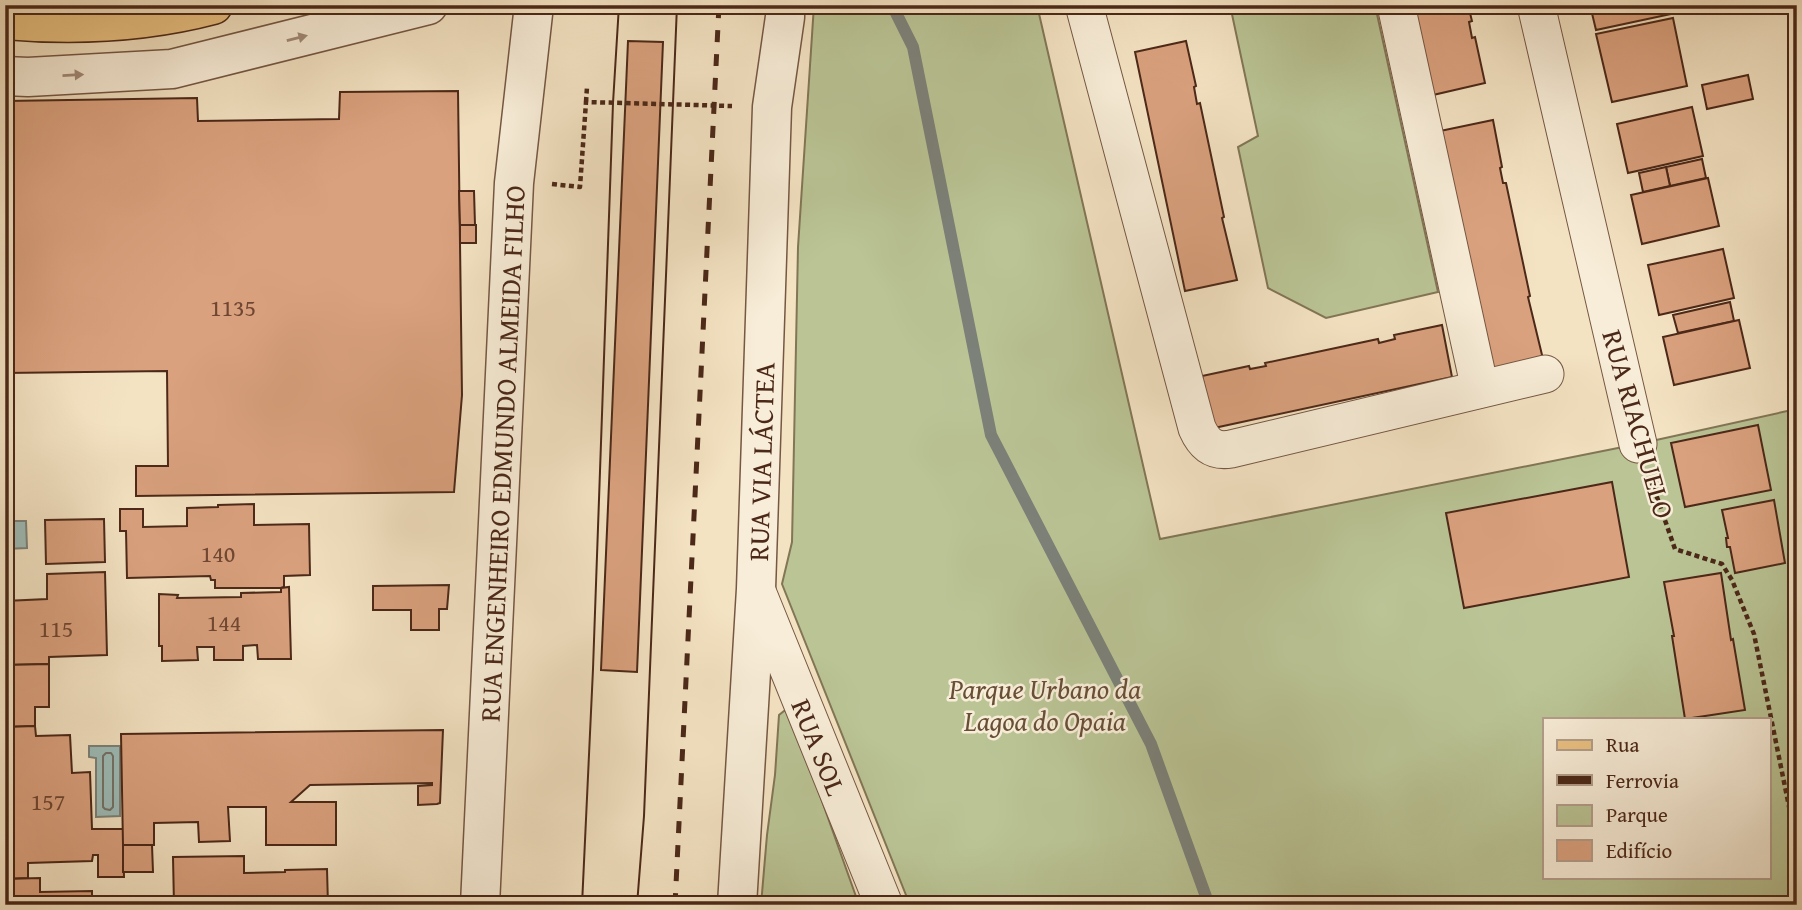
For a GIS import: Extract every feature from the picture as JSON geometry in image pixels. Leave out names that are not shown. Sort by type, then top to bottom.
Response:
[{"type":"main road","points":[[5,20],[38,23],[125,22],[213,5]]},
{"type":"street","name":"RUA ENGENHEIRO EDMUNDO ALMEIDA FILHO","points":[[480,905],[514,183],[534,5]]},
{"type":"street","points":[[1084,5],[1197,428],[1210,447],[1221,451],[1231,449],[1545,374]]},
{"type":"street","points":[[1395,5],[1480,388]]},
{"type":"street","name":"RUA RIACHUELO","points":[[1536,5],[1638,444]]},
{"type":"street","points":[[5,76],[173,69],[415,7]]},
{"type":"street","name":"RUA VIA LÁCTEA","points":[[737,905],[756,589],[772,107],[787,9]]},
{"type":"street","name":"RUA SOL","points":[[756,589],[884,905]]},
{"type":"path","points":[[547,184],[580,187],[587,88]]},
{"type":"path","points":[[586,102],[772,107]]},
{"type":"path","name":"RUA RIACHUELO","points":[[1638,444],[1675,549],[1722,564],[1732,580],[1754,634],[1797,846]]},
{"type":"green space","name":"Parque Urbano da Lagoa do Opaia","points":[[814,5],[1037,5],[1160,539],[1638,444],[1792,410],[1797,434],[1797,905],[910,905],[782,584],[792,542],[798,247]]},
{"type":"green space","points":[[1230,5],[1375,5],[1438,292],[1326,318],[1268,288],[1238,147],[1258,136]]},
{"type":"green space","points":[[787,711],[811,770],[859,905],[761,905],[779,715]]},
{"type":"water","points":[[5,521],[26,521],[27,548],[5,549]]},
{"type":"water","points":[[89,746],[120,746],[120,816],[96,817],[96,758],[89,757]]},
{"type":"building","points":[[1414,5],[1468,5],[1472,38],[1475,37],[1485,83],[1433,95]]},
{"type":"building","points":[[1590,5],[1669,5],[1671,14],[1596,30]]},
{"type":"building","points":[[1673,18],[1687,86],[1612,102],[1596,34]]},
{"type":"building","points":[[628,41],[663,42],[637,672],[601,670]]},
{"type":"building","points":[[1186,41],[1196,86],[1197,104],[1200,103],[1237,280],[1185,291],[1135,52]]},
{"type":"building","points":[[1748,75],[1753,99],[1707,109],[1702,85]]},
{"type":"building","points":[[458,91],[462,395],[454,492],[136,496],[136,466],[168,466],[167,371],[5,373],[5,101],[197,98],[198,121],[339,119],[340,92]]},
{"type":"building","points":[[1692,107],[1703,156],[1628,173],[1617,124]]},
{"type":"building","points":[[1493,120],[1503,183],[1506,183],[1543,359],[1491,370],[1440,131]]},
{"type":"building","points":[[1702,159],[1706,178],[1670,186],[1666,167]]},
{"type":"building","points":[[1666,167],[1670,186],[1643,192],[1639,173]]},
{"type":"building","points":[[1708,178],[1719,226],[1642,244],[1631,195]]},
{"type":"building","points":[[459,191],[474,191],[475,225],[460,225]]},
{"type":"building","points":[[460,225],[476,225],[476,243],[460,243]]},
{"type":"building","points":[[1723,249],[1734,298],[1659,315],[1648,265]]},
{"type":"building","points":[[1730,302],[1734,321],[1678,333],[1673,315]]},
{"type":"building","points":[[1739,320],[1750,368],[1674,385],[1663,337]]},
{"type":"building","points":[[1442,325],[1452,377],[1214,428],[1202,376],[1249,366],[1250,369],[1266,366],[1265,363],[1378,339],[1379,343],[1395,339],[1394,335]]},
{"type":"building","points":[[1758,425],[1771,490],[1685,507],[1671,443]]},
{"type":"building","points":[[1612,482],[1629,577],[1464,608],[1446,513]]},
{"type":"building","points":[[1774,500],[1785,563],[1735,573],[1730,547],[1727,547],[1728,538],[1722,510]]},
{"type":"building","points":[[254,504],[254,525],[309,524],[310,575],[284,576],[284,587],[281,588],[215,588],[215,580],[211,580],[210,576],[127,578],[126,531],[120,531],[120,509],[143,509],[143,527],[187,526],[187,508]]},
{"type":"building","points":[[104,519],[105,562],[46,564],[45,520]]},
{"type":"building","points":[[105,572],[107,655],[49,657],[49,664],[5,665],[5,601],[47,599],[47,574]]},
{"type":"building","points":[[1721,573],[1745,710],[1685,718],[1664,582]]},
{"type":"building","points":[[449,585],[447,609],[439,609],[439,630],[411,630],[411,610],[373,610],[373,586]]},
{"type":"building","points":[[289,587],[291,659],[258,659],[257,645],[243,646],[243,660],[214,660],[214,647],[197,647],[198,660],[162,661],[162,646],[159,646],[159,594],[178,595],[177,598],[241,597],[241,593],[281,592],[281,588]]},
{"type":"building","points":[[49,664],[49,707],[35,707],[35,726],[5,727],[5,665]]},
{"type":"building","points":[[35,726],[36,736],[70,735],[72,773],[90,772],[92,829],[123,829],[124,877],[98,877],[98,855],[93,855],[92,861],[28,863],[28,878],[5,879],[5,727]]},
{"type":"building","points":[[443,730],[440,803],[418,805],[418,786],[432,783],[310,785],[291,802],[336,802],[336,845],[266,845],[266,807],[228,807],[230,841],[199,842],[198,822],[154,823],[154,845],[123,845],[121,734]]},
{"type":"building","points":[[123,845],[152,845],[153,872],[123,872]]},
{"type":"building","points":[[244,856],[244,873],[327,869],[328,905],[174,905],[173,857]]},
{"type":"building","points":[[40,878],[40,892],[92,891],[92,905],[5,905],[5,879]]},
{"type":"waterway","points":[[892,5],[913,47],[991,435],[1151,744],[1209,905]]},
{"type":"tram line","points":[[582,905],[619,5]]},
{"type":"tram line","points":[[637,905],[644,816],[677,5]]},
{"type":"railway","points":[[675,905],[719,5]]}]
